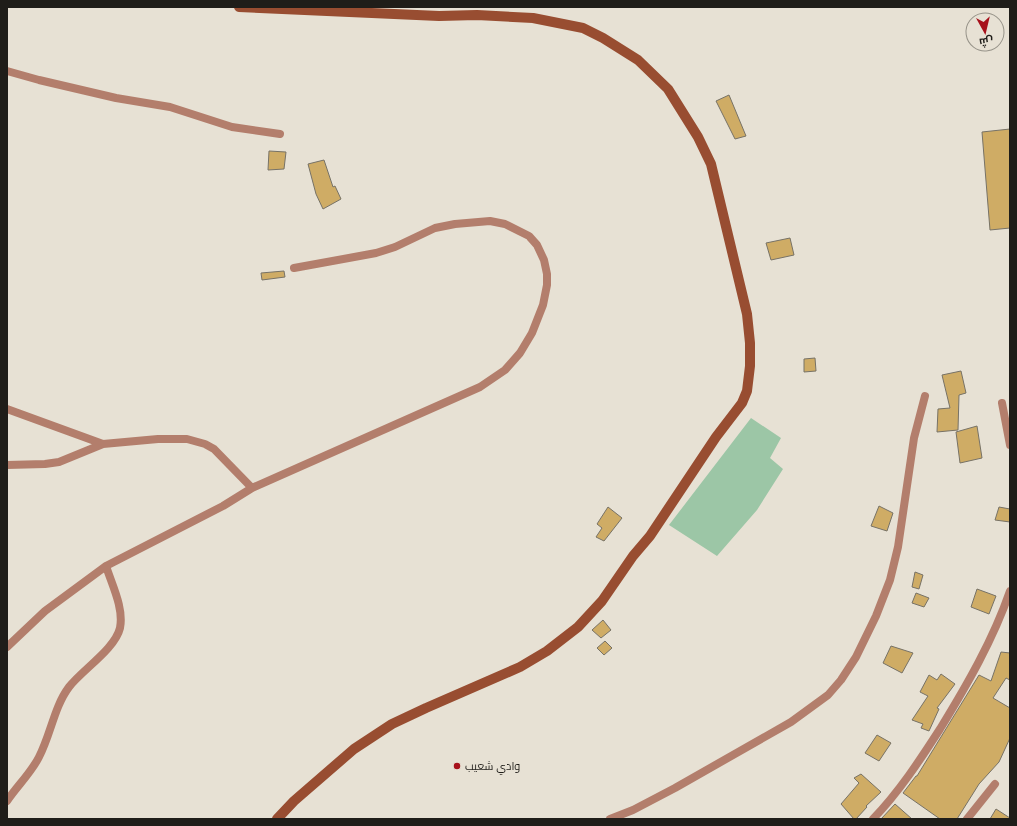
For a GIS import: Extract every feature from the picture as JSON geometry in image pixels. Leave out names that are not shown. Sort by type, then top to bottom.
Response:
[{"type":"main road","points":[[239,7],[439,16],[484,15],[533,18],[583,28],[603,38],[638,60],[668,89],[698,137],[711,164],[747,314],[750,343],[750,366],[747,391],[742,403],[716,437],[650,536],[633,556],[602,601],[578,627],[547,651],[520,667],[392,724],[354,749],[294,801],[277,819]]},
{"type":"street","points":[[7,71],[116,98],[170,107],[232,128],[280,134]]},
{"type":"street","points":[[7,647],[45,611],[106,566],[223,506],[252,488],[480,387],[497,376],[520,353],[527,343],[543,305],[547,285],[547,274],[544,260],[537,245],[529,236],[505,224],[490,221],[455,224],[435,228],[395,246],[376,252],[294,268]]},
{"type":"street","points":[[610,819],[633,810],[668,792],[791,722],[828,695],[841,680],[856,657],[876,616],[890,580],[898,547],[914,438],[925,396]]},
{"type":"street","points":[[1002,403],[1010,445]]},
{"type":"street","points":[[7,409],[103,444]]},
{"type":"street","points":[[7,464],[45,464],[59,462],[103,444],[175,438],[206,444],[217,452],[252,488]]},
{"type":"street","points":[[7,801],[39,758],[59,704],[68,689],[117,637],[120,628],[119,610],[106,566]]},
{"type":"street","points":[[873,819],[884,808],[924,755],[958,699],[976,668],[1003,612],[1010,591]]},
{"type":"street","points":[[967,819],[995,784]]},
{"type":"green space","points":[[751,418],[781,438],[770,458],[783,469],[757,510],[717,556],[669,525]]},
{"type":"building","points":[[729,95],[746,136],[735,139],[716,101]]},
{"type":"building","points":[[1010,129],[1010,228],[990,230],[982,132]]},
{"type":"building","points":[[269,151],[286,152],[284,169],[268,170]]},
{"type":"building","points":[[324,160],[333,187],[335,186],[341,199],[323,209],[316,194],[308,164]]},
{"type":"building","points":[[790,238],[794,255],[771,260],[766,243]]},
{"type":"building","points":[[284,271],[285,277],[262,280],[261,273]]},
{"type":"building","points":[[815,358],[816,371],[804,372],[804,359]]},
{"type":"building","points":[[961,371],[966,393],[959,395],[958,430],[937,432],[938,409],[950,408],[942,375]]},
{"type":"building","points":[[977,426],[982,458],[960,463],[956,432]]},
{"type":"building","points":[[879,506],[893,513],[887,531],[871,526]]},
{"type":"building","points":[[608,507],[622,518],[604,541],[596,537],[602,528],[597,524]]},
{"type":"building","points":[[999,507],[1010,509],[1010,522],[995,520]]},
{"type":"building","points":[[915,572],[923,575],[919,589],[912,587]]},
{"type":"building","points":[[977,589],[996,596],[989,614],[971,607]]},
{"type":"building","points":[[916,593],[929,598],[924,607],[912,603]]},
{"type":"building","points":[[603,620],[611,630],[601,638],[592,630]]},
{"type":"building","points":[[605,641],[612,648],[604,655],[597,648]]},
{"type":"building","points":[[891,646],[913,653],[902,673],[883,663]]},
{"type":"building","points":[[1001,652],[1010,653],[1010,680],[1006,678],[993,698],[1010,708],[1010,738],[999,762],[979,784],[957,819],[940,819],[903,793],[917,776],[979,675],[991,681]]},
{"type":"building","points":[[941,674],[955,684],[937,708],[939,709],[929,731],[921,728],[923,724],[912,720],[928,696],[920,692],[929,675],[937,680]]},
{"type":"building","points":[[877,735],[891,743],[879,761],[865,753]]},
{"type":"building","points":[[861,774],[881,792],[866,806],[867,807],[856,819],[854,819],[841,804],[859,783],[854,778]]},
{"type":"building","points":[[895,804],[912,819],[881,819]]},
{"type":"building","points":[[996,809],[1010,818],[1010,819],[990,819]]},
{"type":"place","name":"وادي شعيب","points":[[457,766]]}]
